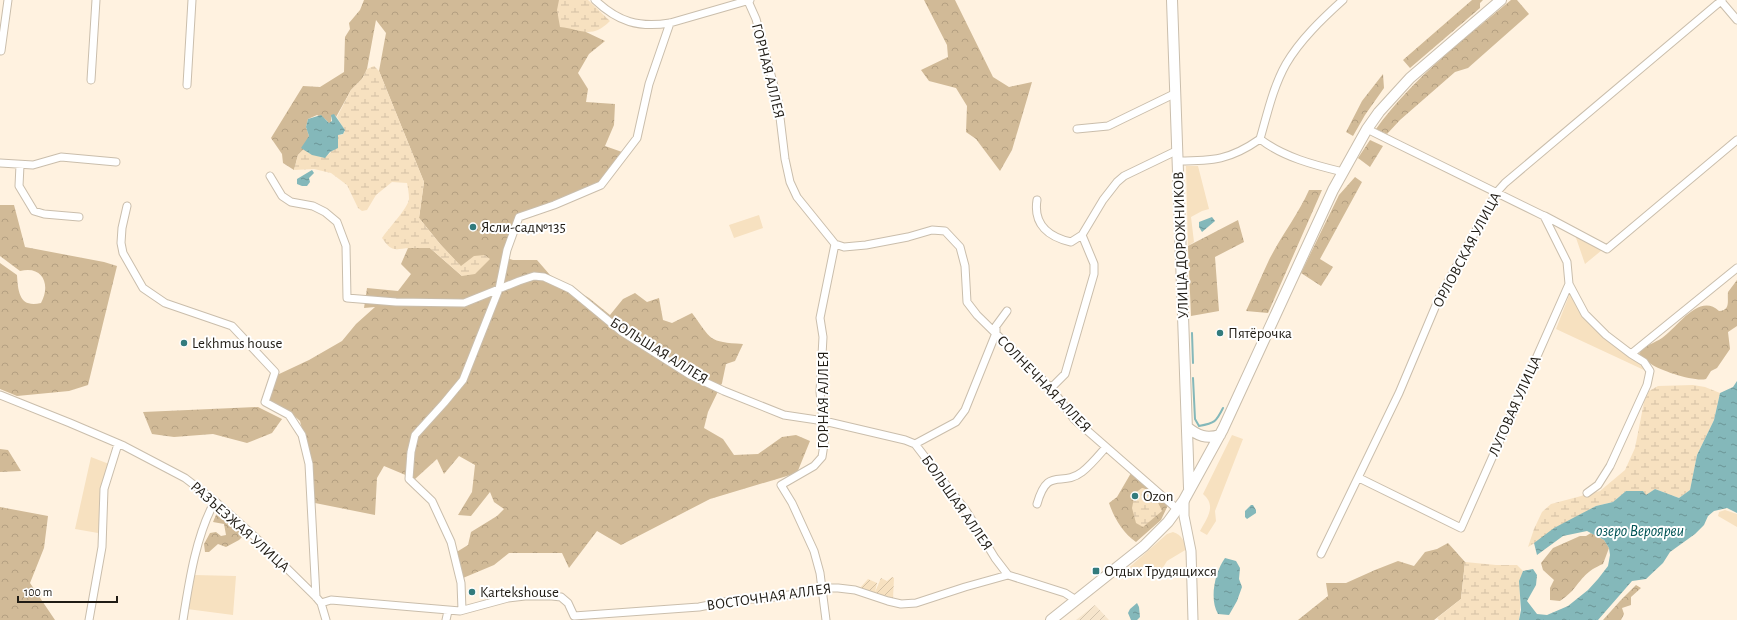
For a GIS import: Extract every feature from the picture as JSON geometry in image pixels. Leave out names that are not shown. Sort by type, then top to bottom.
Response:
[{"type":"main road","name":"УЛИЦА ДОРОЖНИКОВ","points":[[1172,0],[1189,490]]},
{"type":"main road","points":[[1051,620],[1144,546],[1168,522],[1184,500],[1220,435],[1343,172],[1367,129],[1379,112],[1410,78],[1501,0]]},
{"type":"main road","points":[[1187,427],[1195,434],[1203,437],[1211,438],[1220,435]]},
{"type":"street","points":[[1,51],[8,0]]},
{"type":"street","points":[[91,80],[96,0]]},
{"type":"street","points":[[187,85],[192,0]]},
{"type":"street","points":[[595,0],[606,10],[623,20],[640,25],[657,26],[749,1]]},
{"type":"street","points":[[1178,161],[1209,161],[1228,157],[1260,140],[1275,91],[1286,64],[1326,15],[1343,0]]},
{"type":"street","points":[[1721,0],[1737,20]]},
{"type":"street","name":"ОРЛОВСКАЯ УЛИЦА","points":[[1321,554],[1400,393],[1439,298],[1497,192],[1505,183],[1721,0]]},
{"type":"street","name":"ГОРНАЯ АЛЛЕЯ","points":[[749,1],[756,20],[778,101],[784,159],[790,182],[797,197],[835,244],[820,318],[823,337],[820,392],[825,438],[822,457],[814,466],[781,485],[792,503],[814,551],[820,574],[826,620]]},
{"type":"street","points":[[462,610],[461,583],[451,542],[432,501],[409,479],[411,452],[415,435],[444,404],[463,380],[499,289],[507,250],[519,218],[601,185],[637,138],[649,84],[670,23]]},
{"type":"street","points":[[1077,129],[1108,126],[1176,93]]},
{"type":"street","points":[[1367,129],[1497,192],[1607,249],[1737,140]]},
{"type":"street","points":[[1260,140],[1280,152],[1324,168],[1343,172]]},
{"type":"street","points":[[1036,200],[1035,209],[1037,216],[1046,231],[1057,239],[1071,242],[1082,235],[1103,200],[1117,182],[1124,176],[1178,150]]},
{"type":"street","points":[[0,163],[20,165],[42,164],[61,157],[116,162]]},
{"type":"street","points":[[20,165],[19,186],[34,212],[79,217]]},
{"type":"street","name":"БОЛЬШАЯ АЛЛЕЯ","points":[[270,176],[282,196],[291,202],[313,206],[325,212],[337,222],[346,246],[347,298],[456,304],[473,301],[499,289],[527,279],[544,277],[570,289],[622,332],[690,375],[724,391],[784,415],[824,421],[905,440],[915,444],[967,512],[994,558],[1008,575]]},
{"type":"street","points":[[127,206],[122,228],[121,243],[123,253],[143,288],[165,304],[232,326],[275,372],[265,402],[289,415],[302,435],[309,464],[318,600]]},
{"type":"street","points":[[1544,216],[1567,262],[1569,284],[1585,314],[1606,335],[1644,362],[1650,371],[1647,385],[1610,466],[1598,485],[1587,493]]},
{"type":"street","name":"СОЛНЕЧНАЯ АЛЛЕЯ","points":[[835,244],[844,248],[908,237],[932,230],[945,231],[960,247],[965,266],[966,302],[987,327],[996,333],[1051,388],[1074,419],[1177,509]]},
{"type":"street","points":[[1051,388],[1065,374],[1094,274],[1094,264],[1082,235]]},
{"type":"street","points":[[1631,354],[1737,268]]},
{"type":"street","name":"ЛУГОВАЯ УЛИЦА","points":[[1359,478],[1461,528],[1569,284]]},
{"type":"street","points":[[915,444],[956,422],[967,403],[996,333],[996,326],[1007,311]]},
{"type":"street","name":"РАЗЪЕЗЖАЯ УЛИЦА","points":[[0,395],[118,444],[185,478],[215,501],[254,536],[318,600],[326,620]]},
{"type":"street","points":[[89,620],[102,547],[104,489],[118,444]]},
{"type":"street","points":[[1037,504],[1041,490],[1052,479],[1073,477],[1082,472],[1106,447]]},
{"type":"street","points":[[1184,500],[1187,534],[1191,551],[1193,620]]},
{"type":"street","points":[[183,620],[194,562],[207,516],[215,501]]},
{"type":"street","points":[[1168,522],[1178,522],[1183,525],[1187,534]]},
{"type":"street","points":[[1008,575],[1065,593],[1076,600]]},
{"type":"street","name":"ВОСТОЧНАЯ АЛЛЕЯ","points":[[318,600],[448,611],[462,610],[508,598],[525,596],[552,596],[560,597],[568,603],[575,618],[699,607],[740,599],[760,599],[809,592],[821,588],[856,590],[901,604],[916,604],[965,587],[1008,575]]},
{"type":"street","points":[[446,620],[448,611]]},
{"type":"shaded area","points":[[1095,605],[1109,620],[1076,620]]},
{"type":"green space","points":[[364,0],[560,0],[586,32],[605,41],[589,54],[578,73],[588,89],[586,102],[615,104],[614,125],[605,146],[622,152],[598,185],[517,215],[503,257],[513,260],[537,260],[550,275],[589,298],[610,315],[623,299],[635,293],[647,302],[659,298],[663,320],[672,323],[692,313],[703,329],[712,338],[723,342],[743,344],[735,361],[726,364],[722,383],[708,412],[704,428],[723,439],[734,455],[758,454],[782,437],[796,435],[810,441],[797,473],[710,499],[621,545],[597,531],[569,568],[562,553],[509,553],[494,565],[463,578],[455,553],[468,545],[471,532],[497,516],[504,509],[494,502],[490,492],[471,516],[458,515],[472,492],[475,465],[459,456],[444,474],[437,459],[415,479],[384,466],[377,478],[375,515],[315,503],[311,464],[300,421],[290,412],[268,400],[277,375],[309,360],[342,341],[356,324],[375,307],[364,308],[367,288],[398,291],[411,274],[401,264],[408,248],[430,248],[462,276],[461,267],[419,218],[424,182],[379,71],[386,33],[376,20],[367,69],[362,79],[351,90],[336,117],[335,115],[331,117],[331,122],[329,123],[317,115],[308,119],[306,127],[309,136],[304,149],[298,155],[294,170],[283,163],[282,154],[271,138],[303,86],[320,87],[344,72],[345,37],[350,29],[349,23],[360,10]]},
{"type":"green space","points":[[559,0],[588,0],[610,21],[603,27],[591,32],[560,27],[557,10]]},
{"type":"green space","points":[[924,0],[955,0],[993,77],[1009,87],[1032,82],[1012,150],[1000,171],[976,139],[966,132],[967,106],[956,88],[929,81],[921,70],[948,57],[947,45]]},
{"type":"green space","points":[[1472,0],[1483,0],[1480,3],[1480,8],[1410,68],[1403,60]]},
{"type":"green space","points":[[1511,0],[1517,0],[1529,14],[1468,68],[1455,72],[1400,120],[1387,134],[1376,129],[1390,110],[1422,76]]},
{"type":"green space","points":[[374,66],[379,71],[424,182],[419,218],[440,244],[461,266],[474,256],[485,255],[490,259],[475,274],[462,276],[430,248],[394,249],[385,243],[382,238],[408,203],[409,197],[407,183],[392,182],[376,195],[367,210],[362,211],[358,208],[347,185],[331,173],[314,169],[294,170],[298,155],[304,149],[309,153],[322,157],[326,156],[332,151],[338,135],[342,135],[345,131],[337,117],[351,90],[362,79],[367,69]]},
{"type":"green space","points":[[1383,74],[1384,88],[1365,115],[1353,136],[1346,132],[1362,101]]},
{"type":"green space","points":[[1370,140],[1383,146],[1370,167],[1358,158]]},
{"type":"green space","points":[[1186,166],[1198,166],[1209,209],[1191,217],[1194,242],[1188,246]]},
{"type":"green space","points":[[1355,177],[1362,182],[1320,259],[1333,267],[1321,286],[1301,273],[1339,195]]},
{"type":"green space","points":[[1309,190],[1322,190],[1268,313],[1246,311],[1269,260]]},
{"type":"green space","points":[[0,205],[14,205],[25,247],[104,262],[117,266],[88,385],[69,391],[17,396],[0,389],[0,263],[17,275],[19,293],[24,301],[34,304],[41,303],[44,296],[45,283],[43,278],[34,271],[20,271],[0,256]]},
{"type":"green space","points":[[759,215],[763,228],[734,238],[729,225]]},
{"type":"green space","points":[[1238,220],[1244,242],[1215,257],[1219,311],[1191,316],[1188,246]]},
{"type":"green space","points":[[1575,235],[1602,250],[1585,264]]},
{"type":"green space","points":[[1737,280],[1737,326],[1728,332],[1730,349],[1717,368],[1711,371],[1706,379],[1694,379],[1670,373],[1656,367],[1639,354],[1647,346],[1662,338],[1681,320],[1696,309],[1704,306],[1711,306],[1719,311],[1725,309],[1728,304],[1728,292]]},
{"type":"green space","points":[[1570,293],[1583,317],[1642,364],[1644,370],[1556,329]]},
{"type":"green space","points":[[1693,385],[1705,387],[1720,393],[1714,420],[1697,455],[1690,490],[1679,498],[1655,489],[1646,496],[1626,491],[1613,502],[1596,506],[1528,547],[1542,512],[1551,504],[1600,491],[1625,470],[1635,448],[1644,402],[1649,391],[1658,386]]},
{"type":"green space","points":[[258,407],[282,419],[272,433],[247,443],[213,434],[174,437],[152,434],[143,412]]},
{"type":"green space","points":[[1232,435],[1243,439],[1215,511],[1216,521],[1207,535],[1200,531],[1208,517],[1210,508],[1207,499],[1203,494]]},
{"type":"green space","points":[[0,449],[8,450],[21,471],[0,472]]},
{"type":"green space","points":[[91,457],[109,464],[103,483],[98,533],[75,529]]},
{"type":"green space","points":[[1131,473],[1168,505],[1161,520],[1136,542],[1120,525],[1109,503],[1117,497]]},
{"type":"green space","points":[[1142,488],[1152,493],[1162,511],[1143,527],[1136,523],[1132,508],[1135,493]]},
{"type":"green space","points":[[0,507],[48,516],[44,548],[30,583],[55,620],[0,620]]},
{"type":"green space","points":[[218,510],[244,532],[244,535],[239,540],[226,547],[218,544],[209,552],[205,552],[204,544],[210,533],[216,532],[221,536],[226,535],[224,524],[213,522]]},
{"type":"green space","points":[[1725,510],[1737,514],[1737,527],[1718,516],[1719,512]]},
{"type":"green space","points":[[1173,532],[1181,537],[1187,549],[1167,561],[1162,569],[1152,574],[1146,564],[1132,577],[1124,572],[1167,534]]},
{"type":"green space","points":[[1591,533],[1604,540],[1609,548],[1603,564],[1589,572],[1572,591],[1560,601],[1550,600],[1550,588],[1554,580],[1543,570],[1541,563],[1553,548],[1580,536],[1586,536]]},
{"type":"green space","points":[[1448,543],[1465,562],[1461,599],[1434,620],[1298,620],[1328,596],[1326,583],[1346,583],[1398,561],[1414,566],[1425,552],[1437,549]]},
{"type":"green space","points":[[1465,562],[1496,565],[1517,565],[1523,571],[1520,583],[1519,620],[1439,620],[1437,618],[1461,599]]},
{"type":"green space","points":[[194,575],[236,576],[233,615],[187,609]]},
{"type":"green space","points":[[892,577],[894,578],[893,599],[860,588],[868,579],[877,583],[875,592],[881,578],[887,581]]},
{"type":"green space","points":[[1636,585],[1641,588],[1631,597],[1631,605],[1622,608],[1624,614],[1621,620],[1603,620],[1620,601]]},
{"type":"water","points":[[334,114],[345,130],[343,134],[338,135],[338,148],[330,152],[325,158],[312,155],[301,148],[309,136],[306,127],[308,119],[321,115],[329,123],[332,121],[331,115]]},
{"type":"water","points":[[312,170],[314,173],[309,178],[310,182],[307,186],[297,184],[297,179]]},
{"type":"water","points":[[1212,217],[1215,221],[1202,232],[1199,227],[1199,222]]},
{"type":"water","name":"озеро Вероярви","points":[[1737,381],[1737,513],[1727,508],[1714,511],[1708,516],[1704,525],[1695,534],[1670,552],[1663,563],[1646,579],[1632,581],[1598,620],[1519,620],[1521,610],[1519,581],[1523,571],[1533,569],[1537,575],[1536,585],[1527,601],[1537,614],[1547,615],[1568,606],[1588,590],[1608,566],[1610,555],[1609,548],[1604,540],[1587,531],[1563,536],[1537,555],[1534,543],[1554,528],[1596,506],[1613,502],[1626,491],[1643,491],[1646,495],[1655,489],[1679,498],[1690,490],[1697,455],[1714,420],[1720,393],[1733,387]]},
{"type":"water","points":[[1253,505],[1256,513],[1247,519],[1245,517],[1245,511]]},
{"type":"water","points":[[1225,558],[1236,561],[1240,568],[1239,579],[1242,587],[1237,601],[1229,615],[1218,614],[1214,601],[1214,586],[1216,578]]},
{"type":"water","points":[[1137,603],[1140,617],[1137,620],[1131,620],[1128,613]]},
{"type":"waterway","points":[[1192,333],[1193,363]]},
{"type":"waterway","points":[[1193,378],[1195,419],[1199,426],[1209,424],[1214,421],[1219,416],[1223,408]]},
{"type":"place","name":"Ясли-сад№135","points":[[473,227]]},
{"type":"place","name":"Пятёрочка","points":[[1220,333]]},
{"type":"place","name":"Lekhmus house","points":[[184,343]]},
{"type":"place","name":"Ozon","points":[[1135,496]]},
{"type":"place","name":"Отдых Трудящихся","points":[[1096,571]]},
{"type":"place","name":"Kartekshouse","points":[[472,592]]}]
